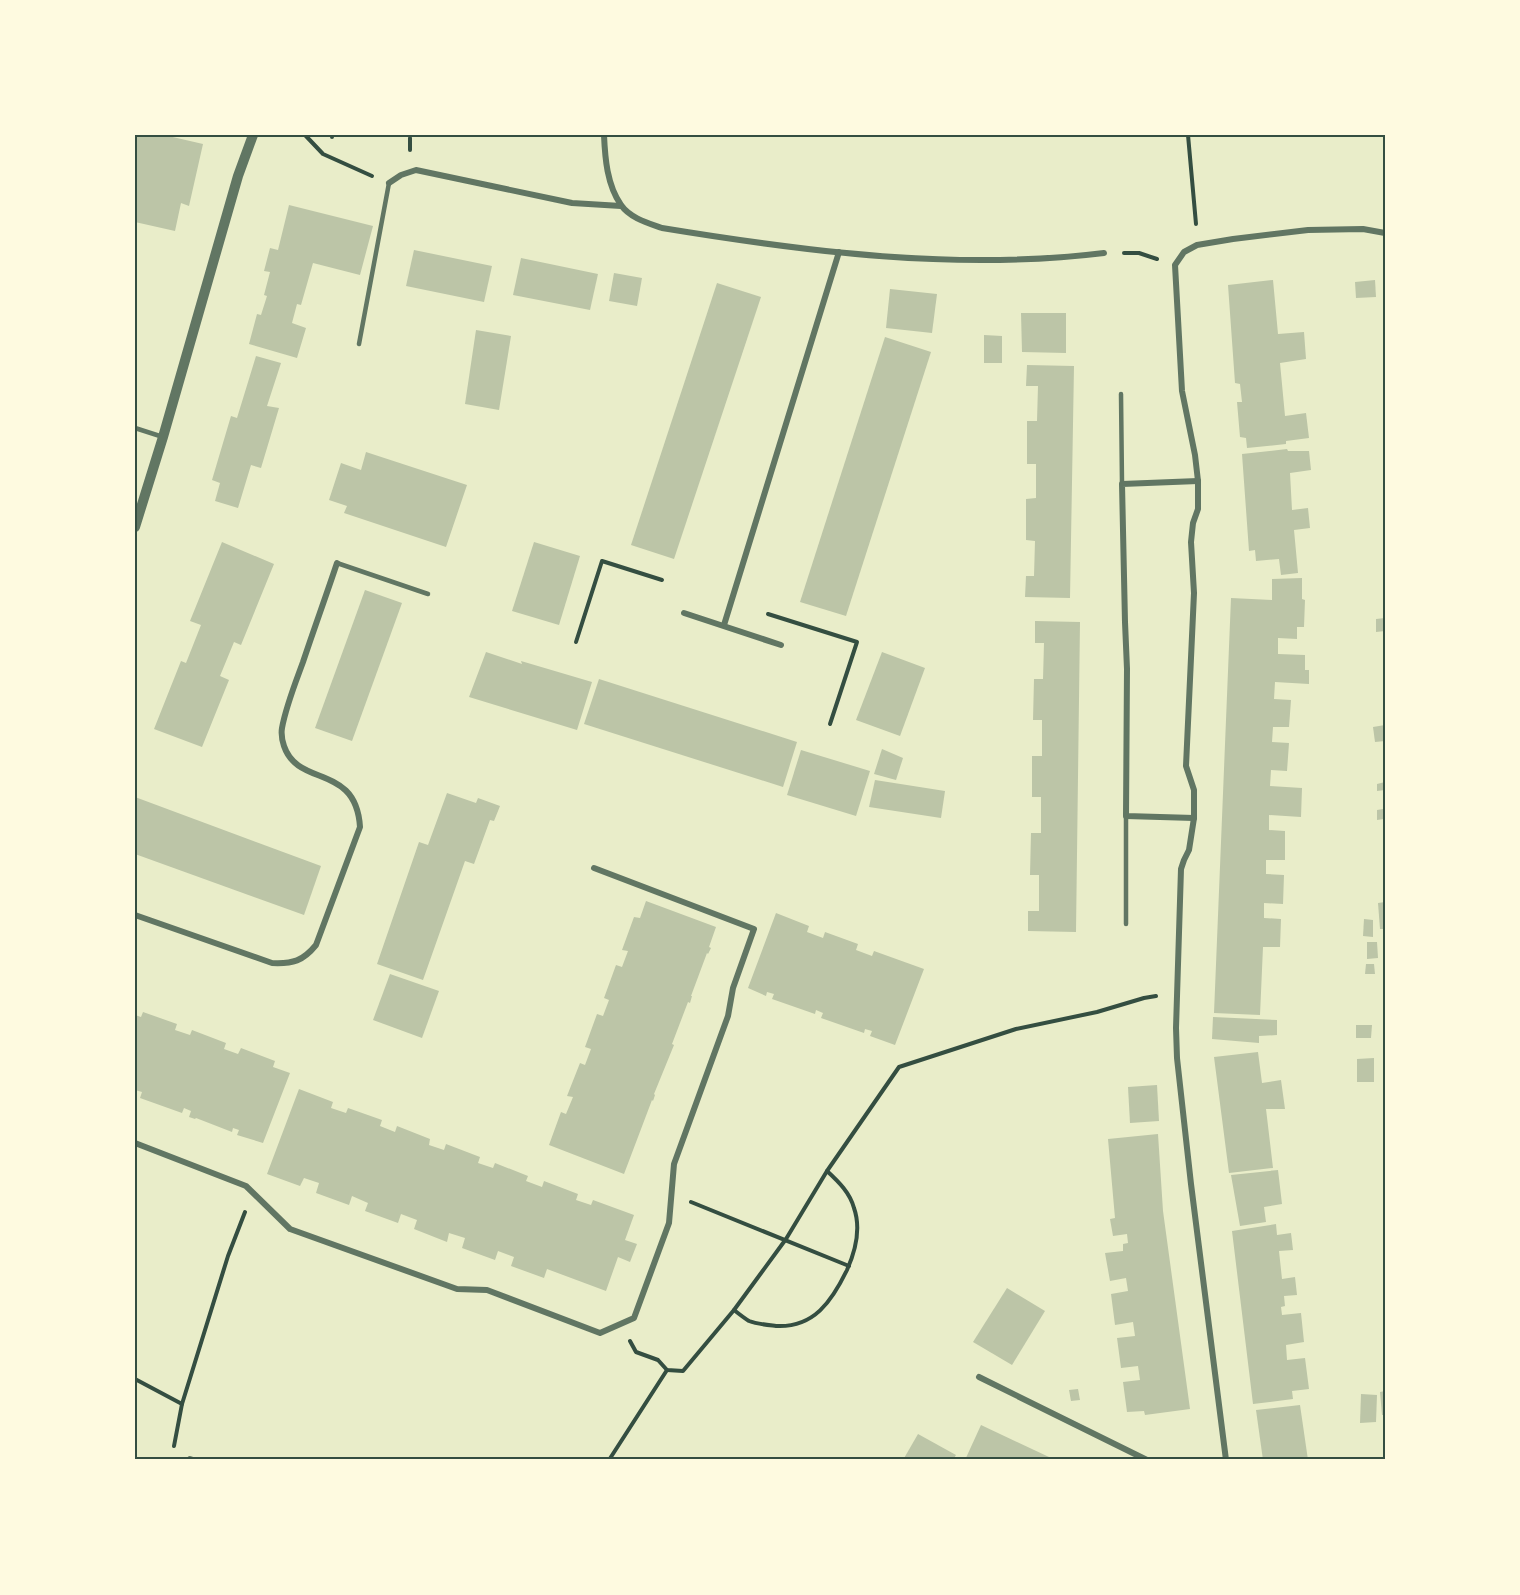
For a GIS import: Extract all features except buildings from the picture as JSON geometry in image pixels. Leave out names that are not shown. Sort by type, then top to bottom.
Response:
[{"type":"street","points":[[135,527],[238,176],[253,135]]},
{"type":"street","points":[[604,135],[607,168],[612,188],[621,206],[645,222],[662,228],[891,257],[975,261],[1104,253]]},
{"type":"street","points":[[389,183],[401,175],[416,170],[572,203],[621,206]]},
{"type":"street","points":[[1226,1460],[1177,1058],[1181,869],[1189,850],[1194,818],[1194,790],[1186,766],[1194,593],[1191,542],[1193,523],[1198,509],[1198,481],[1182,391],[1175,265],[1184,252],[1197,245],[1308,230],[1363,229],[1385,233]]},
{"type":"street","points":[[724,625],[839,252]]},
{"type":"street","points":[[1194,818],[1126,816],[1127,669],[1122,484],[1198,481]]},
{"type":"street","points":[[135,915],[272,963],[285,964],[297,961],[309,954],[316,945],[360,827],[359,815],[343,787],[304,770],[296,764],[284,747],[281,736],[297,679],[337,563]]},
{"type":"street","points":[[684,613],[781,645]]},
{"type":"street","points":[[135,1143],[246,1186],[290,1229],[457,1289],[487,1290],[600,1333],[634,1318],[669,1223],[674,1164],[729,1016],[733,988],[754,929],[594,868]]},
{"type":"street","points":[[979,1377],[1147,1460]]},
{"type":"lane","points":[[359,344],[389,183]]},
{"type":"lane","points":[[1121,394],[1122,484]]},
{"type":"lane","points":[[135,428],[163,437]]},
{"type":"lane","points":[[337,563],[428,594]]},
{"type":"lane","points":[[1126,816],[1126,924]]},
{"type":"path","points":[[305,135],[323,154],[389,183]]},
{"type":"path","points":[[1188,135],[1197,245]]},
{"type":"path","points":[[410,138],[410,154]]},
{"type":"path","points":[[1104,253],[1139,253],[1175,265]]},
{"type":"path","points":[[576,642],[602,561],[662,580]]},
{"type":"path","points":[[768,614],[857,642],[831,724]]},
{"type":"path","points":[[621,1323],[636,1352],[658,1360],[667,1370],[683,1371],[734,1310],[786,1239],[827,1171],[898,1067],[1016,1029],[1097,1012],[1157,996]]},
{"type":"path","points":[[734,1310],[750,1321],[784,1326],[801,1323],[814,1317],[827,1304],[849,1266],[857,1236],[855,1208],[839,1182],[827,1171]]},
{"type":"path","points":[[192,1459],[174,1446],[182,1404],[228,1256],[253,1192]]},
{"type":"path","points":[[673,1195],[849,1266]]},
{"type":"path","points":[[609,1460],[667,1370]]},
{"type":"path","points":[[135,1379],[182,1404]]}]
